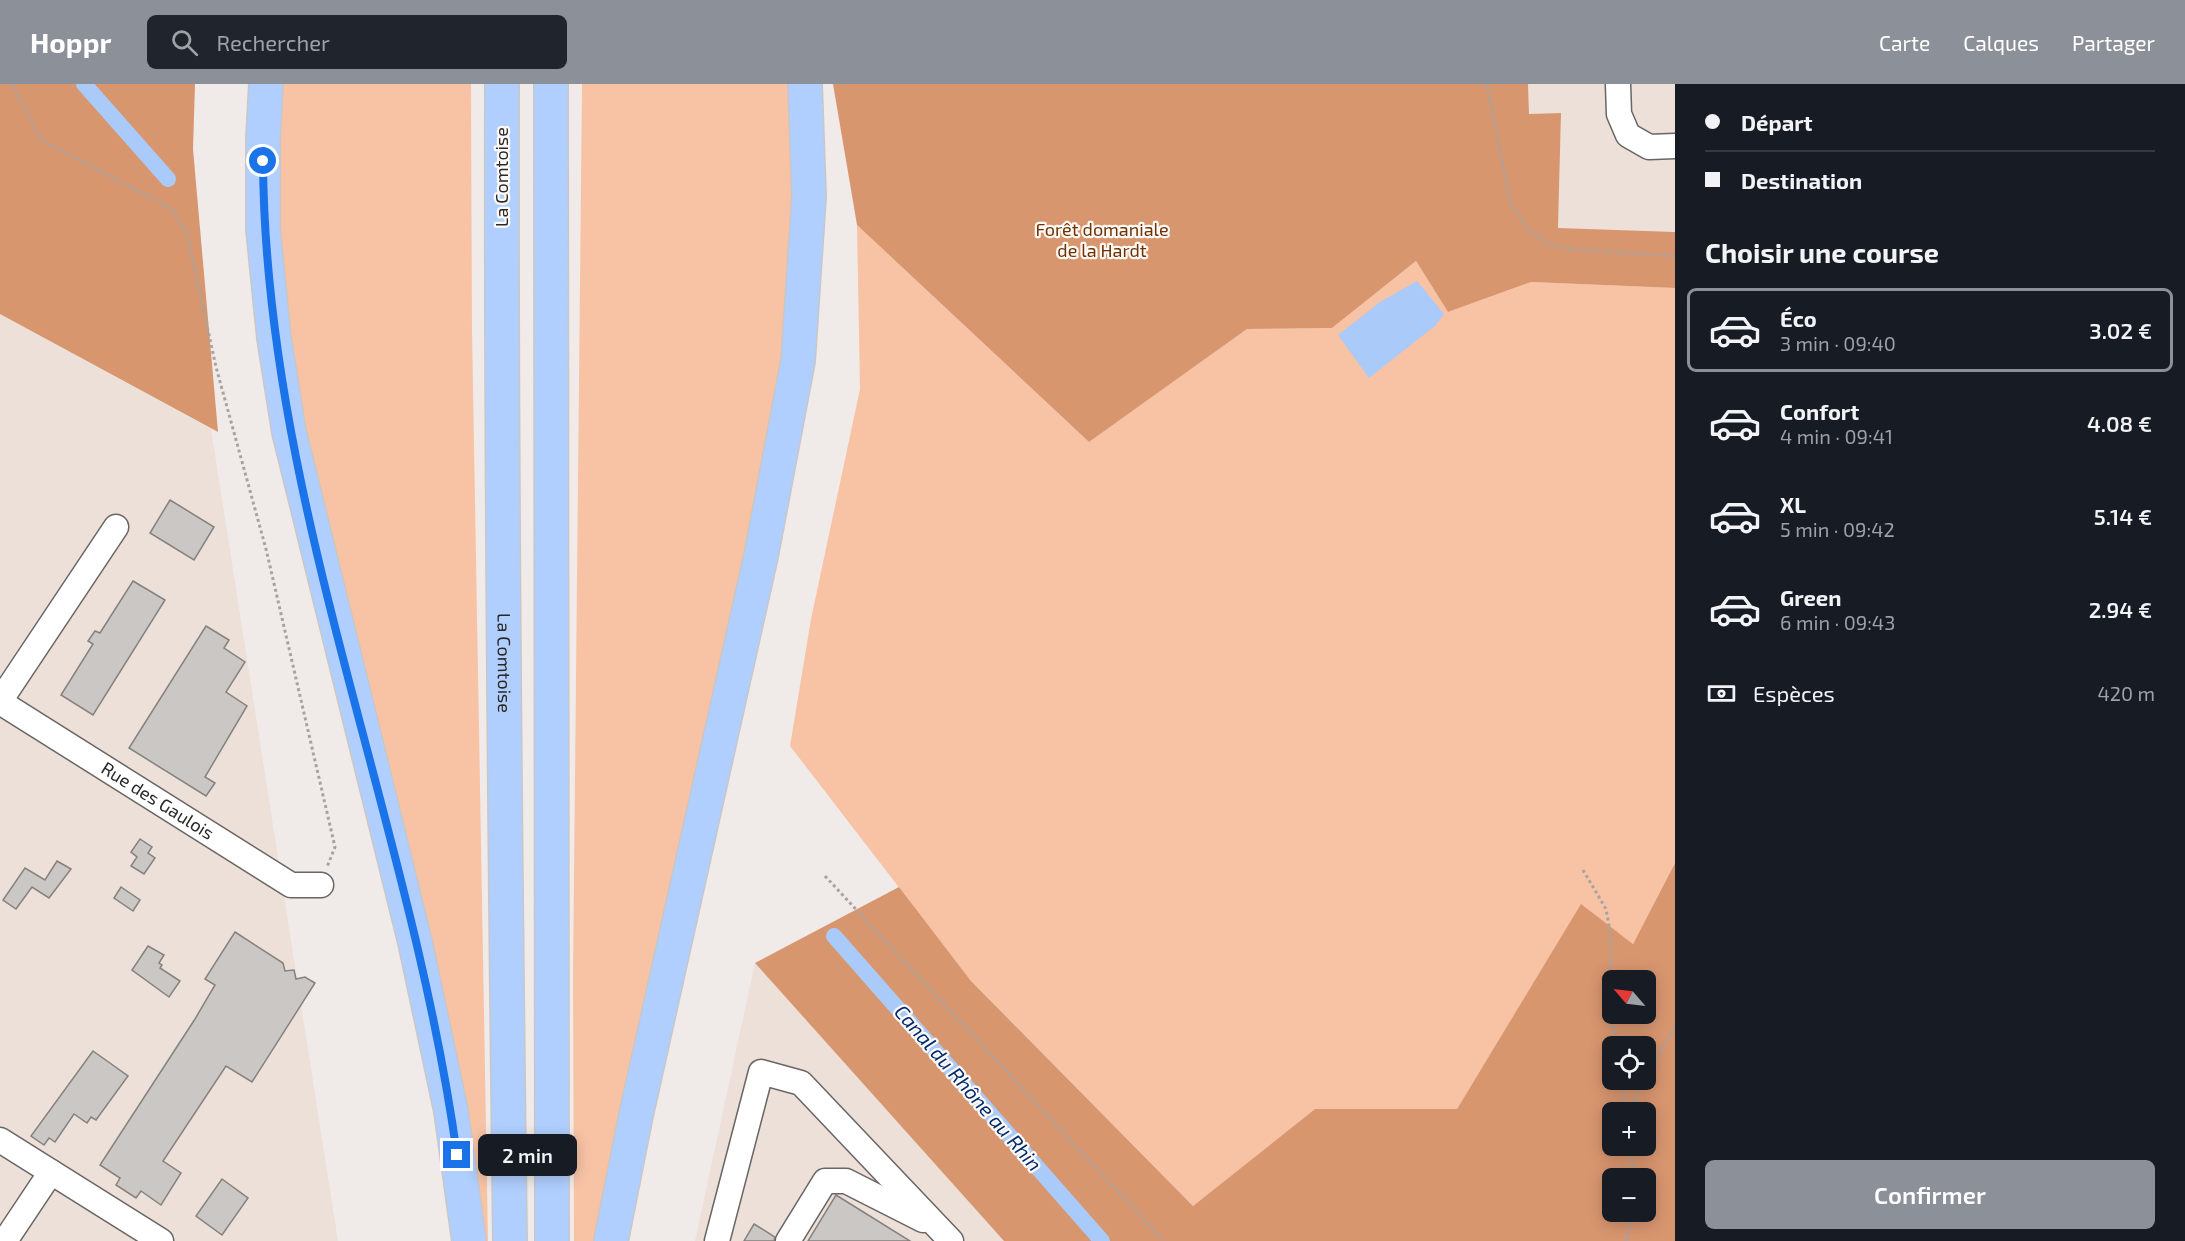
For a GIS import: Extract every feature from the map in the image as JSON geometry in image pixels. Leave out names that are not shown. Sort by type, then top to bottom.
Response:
[{"type":"highway","points":[[266,84],[263,139],[263,229],[274,338],[290,432],[415,942],[451,1112],[469,1241]]},
{"type":"highway","name":"La Comtoise","points":[[502,84],[501,447],[505,1023],[510,1241]]},
{"type":"highway","points":[[550,84],[552,134],[552,1241]]},
{"type":"highway","points":[[552,134],[561,84]]},
{"type":"highway","points":[[611,1241],[641,1091],[761,556],[798,361],[809,197],[805,84]]},
{"type":"street","points":[[1618,84],[1619,114],[1628,135],[1649,147],[1675,146]]},
{"type":"street","points":[[1,706],[116,527]]},
{"type":"street","name":"Rue des Gaulois","points":[[1,706],[291,885],[321,885]]},
{"type":"street","points":[[717,1241],[761,1072],[801,1083],[945,1234]]},
{"type":"street","points":[[0,1140],[161,1241]]},
{"type":"street","points":[[5,1241],[51,1172]]},
{"type":"street","points":[[788,1241],[825,1181],[846,1181],[945,1234]]},
{"type":"path","points":[[12,84],[41,140],[171,209],[187,234],[216,367],[266,549],[334,848],[321,885]]},
{"type":"path","points":[[1487,84],[1510,202],[1526,227],[1548,244],[1567,249],[1675,256]]},
{"type":"path","points":[[1583,870],[1606,909],[1611,936],[1611,999],[1615,1036]]},
{"type":"path","points":[[825,876],[1164,1241]]},
{"type":"path","points":[[1656,1058],[1675,1027]]},
{"type":"path","points":[[1626,1241],[1631,1222]]},
{"type":"shaded area","points":[[275,84],[471,84],[472,330],[488,1241],[475,1241],[298,430],[271,138]]},
{"type":"shaded area","points":[[582,84],[790,84],[795,196],[784,358],[748,556],[598,1241],[574,1241],[573,975]]},
{"type":"shaded area","points":[[1528,84],[1675,84],[1675,232],[1558,229],[1561,113],[1529,115]]},
{"type":"shaded area","points":[[857,225],[1089,442],[1247,329],[1332,328],[1416,261],[1448,312],[1531,282],[1675,288],[1675,863],[1633,944],[1581,905],[1457,1109],[1315,1109],[1193,1206],[971,981],[790,746],[811,619],[860,389]]},
{"type":"shaded area","points":[[0,314],[211,429],[338,1241],[0,1241]]},
{"type":"shaded area","points":[[755,963],[1004,1241],[695,1241]]},
{"type":"green space","points":[[0,84],[195,84],[193,149],[218,432],[0,314]]},
{"type":"green space","name":"Forêt domaniale de la Hardt","points":[[833,84],[1528,84],[1529,114],[1561,113],[1558,228],[1675,232],[1675,288],[1531,282],[1448,312],[1416,261],[1332,328],[1247,329],[1089,442],[857,225]]},
{"type":"green space","points":[[1675,863],[1675,1241],[1004,1241],[755,963],[899,887],[971,981],[1193,1206],[1315,1109],[1457,1109],[1581,904],[1633,944]]},
{"type":"water","points":[[1417,281],[1444,314],[1436,325],[1369,378],[1338,335],[1380,302]]},
{"type":"building","points":[[170,500],[214,527],[194,560],[150,533]]},
{"type":"building","points":[[133,581],[165,600],[93,715],[61,695],[93,644],[88,641],[95,631],[100,633]]},
{"type":"building","points":[[206,626],[229,640],[224,648],[245,662],[226,692],[247,706],[205,777],[215,783],[206,796],[129,748]]},
{"type":"building","points":[[140,839],[152,847],[148,853],[155,858],[144,874],[131,866],[137,857],[131,852]]},
{"type":"building","points":[[57,861],[71,869],[49,898],[32,887],[16,909],[3,900],[25,868],[45,880]]},
{"type":"building","points":[[121,887],[140,900],[133,911],[114,898]]},
{"type":"building","points":[[235,932],[283,963],[285,971],[294,970],[296,979],[305,977],[315,983],[252,1082],[226,1066],[163,1161],[181,1173],[161,1205],[141,1191],[136,1198],[116,1185],[120,1178],[100,1165],[215,985],[205,979]]},
{"type":"building","points":[[148,946],[164,955],[159,963],[162,965],[160,968],[180,981],[169,997],[132,970]]},
{"type":"building","points":[[93,1051],[128,1076],[96,1120],[91,1117],[87,1123],[74,1114],[55,1142],[49,1138],[44,1145],[31,1136]]},
{"type":"building","points":[[222,1179],[248,1198],[222,1235],[196,1216]]},
{"type":"building","points":[[836,1195],[910,1241],[808,1241]]},
{"type":"building","points":[[754,1224],[775,1237],[774,1241],[744,1241]]},
{"type":"waterway","name":"Canal du Rhône au Rhin","points":[[84,84],[168,179]]},
{"type":"waterway","name":"Canal du Rhône au Rhin","points":[[834,936],[1102,1241]]},
{"type":"route","points":[[263,161],[263,229],[274,338],[290,432],[415,942],[451,1112],[457,1155]]}]
